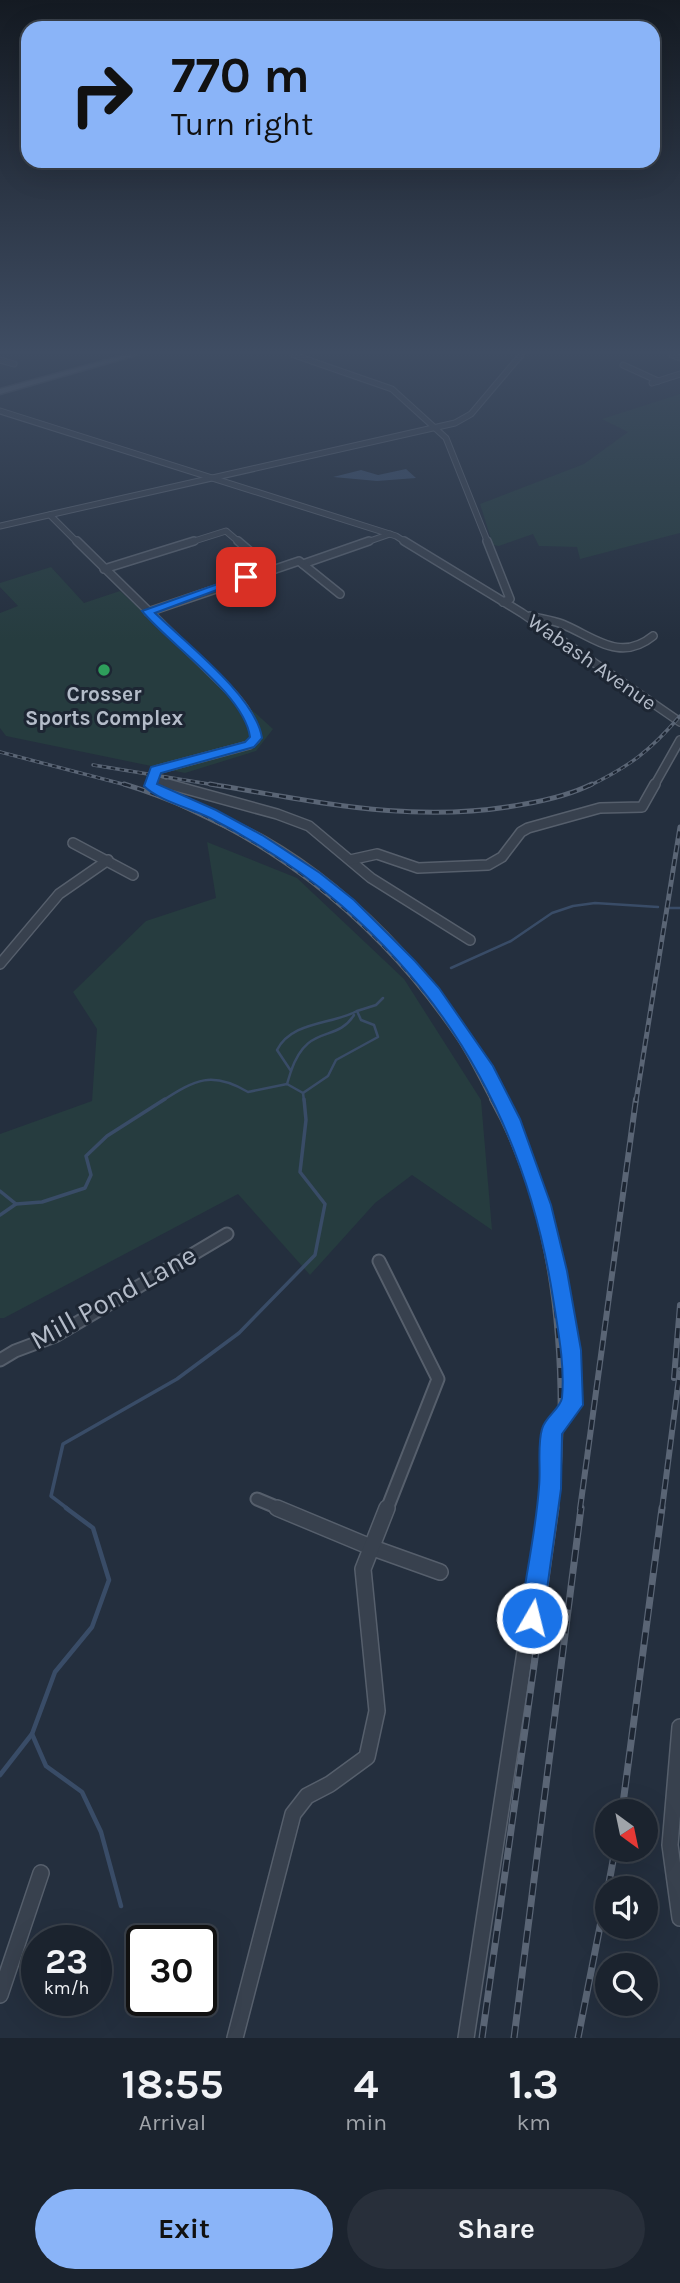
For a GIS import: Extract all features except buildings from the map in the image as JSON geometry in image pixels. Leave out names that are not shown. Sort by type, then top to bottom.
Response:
[{"type":"street","name":"Wabash Avenue","points":[[125,450],[391,533],[522,613],[680,722]]},
{"type":"street","points":[[0,526],[340,450]]},
{"type":"street","points":[[451,450],[510,599],[503,602]]},
{"type":"street","points":[[50,515],[247,710],[256,734],[254,742],[156,770],[150,786],[212,813],[258,838],[315,877],[348,904],[410,965],[447,1011],[487,1071],[511,1119],[542,1205],[558,1271],[571,1350],[572,1405],[552,1430],[550,1489],[534,1605],[466,2038]]},
{"type":"street","points":[[104,569],[226,531],[271,569]]},
{"type":"street","points":[[303,564],[391,533]]},
{"type":"street","points":[[148,611],[299,561],[340,594]]},
{"type":"street","points":[[522,613],[563,624],[593,642],[608,646],[634,647],[653,636]]},
{"type":"street","points":[[350,860],[377,854],[418,868],[488,865],[502,857],[521,832],[528,828],[600,808],[642,807],[680,740]]},
{"type":"street","points":[[153,779],[196,794],[299,821],[317,832],[383,886],[470,940]]},
{"type":"street","points":[[73,843],[133,875]]},
{"type":"street","points":[[0,964],[59,894],[108,860]]},
{"type":"street","name":"Mill Pond Lane","points":[[0,1360],[15,1350],[55,1336],[227,1234]]},
{"type":"street","points":[[235,2038],[293,1814],[307,1796],[330,1784],[367,1757],[377,1711],[363,1569],[438,1379],[379,1261]]},
{"type":"street","points":[[257,1499],[373,1548],[440,1572]]},
{"type":"street","points":[[680,1727],[670,1845],[680,1918]]},
{"type":"street","points":[[0,1995],[41,1873]]},
{"type":"green space","points":[[603,450],[680,450],[680,533],[580,559],[577,547],[539,546],[533,534],[499,546],[493,545],[480,504],[584,464]]},
{"type":"green space","name":"Crosser Sports Complex","points":[[51,567],[84,603],[120,591],[273,729],[256,751],[185,773],[6,736],[0,728],[0,613],[18,606],[0,587],[0,583]]},
{"type":"green space","points":[[207,842],[297,878],[404,979],[481,1100],[492,1230],[412,1175],[375,1203],[310,1275],[238,1194],[0,1318],[0,1134],[92,1101],[97,1029],[73,992],[146,921],[216,898]]},
{"type":"water","points":[[406,469],[416,478],[377,481],[333,477],[361,470],[378,475]]},
{"type":"waterway","points":[[451,968],[511,941],[552,913],[573,906],[595,903],[658,907]]},
{"type":"waterway","points":[[670,908],[680,908]]},
{"type":"waterway","points":[[357,1011],[376,1005],[383,998]]},
{"type":"waterway","points":[[291,1071],[277,1050],[284,1041],[302,1029],[357,1011]]},
{"type":"waterway","points":[[303,1093],[328,1076],[336,1060],[378,1037],[374,1025],[361,1020],[357,1011]]},
{"type":"waterway","points":[[291,1071],[305,1046],[347,1024],[354,1015]]},
{"type":"waterway","points":[[287,1084],[291,1071]]},
{"type":"waterway","points":[[162,1101],[185,1087],[204,1080],[224,1081],[248,1092],[287,1084]]},
{"type":"waterway","points":[[287,1084],[303,1093]]},
{"type":"waterway","points":[[303,1093],[304,1101]]},
{"type":"waterway","points":[[16,1204],[42,1202],[85,1188],[91,1175],[86,1156],[107,1136],[165,1099]]},
{"type":"waterway","points":[[68,1509],[51,1496],[63,1444],[177,1379],[239,1333],[315,1255],[325,1204],[300,1172],[306,1120],[304,1099]]},
{"type":"waterway","points":[[0,1191],[16,1204]]},
{"type":"waterway","points":[[0,1215],[16,1204]]},
{"type":"waterway","points":[[32,1734],[55,1672],[92,1627],[109,1580],[93,1528],[66,1508]]},
{"type":"waterway","points":[[0,1775],[32,1734]]},
{"type":"waterway","points":[[32,1734],[46,1766],[82,1792],[101,1832],[121,1906]]},
{"type":"railway","points":[[589,786],[639,757],[680,716]]},
{"type":"railway","points":[[0,752],[128,786]]},
{"type":"railway","points":[[93,765],[221,786]]},
{"type":"railway","points":[[124,784],[128,786]]},
{"type":"railway","points":[[210,784],[329,804],[406,812],[484,810],[551,799],[592,784]]},
{"type":"railway","points":[[128,786],[174,802],[223,825],[268,851],[312,882],[353,916],[425,993],[462,1044],[493,1101]]},
{"type":"railway","points":[[636,1101],[680,827]]},
{"type":"railway","points":[[580,1509],[636,1099]]},
{"type":"railway","points":[[493,1101],[515,1146],[533,1196],[546,1247],[559,1352],[561,1405],[556,1509]]},
{"type":"railway","points":[[674,1378],[680,1305]]},
{"type":"railway","points":[[662,1509],[680,1370]]},
{"type":"railway","points":[[482,2038],[556,1508]]},
{"type":"railway","points":[[514,2038],[581,1508]]},
{"type":"railway","points":[[624,1799],[662,1508]]},
{"type":"railway","points":[[610,1876],[613,1862]]},
{"type":"railway","points":[[578,2038],[598,1939]]},
{"type":"place","name":"Crosser Sports Complex","points":[[104,670]]},
{"type":"route","points":[[246,577],[148,611],[243,705],[254,727],[256,738],[249,744],[156,770],[150,786],[212,813],[258,838],[283,853],[348,904],[384,938],[433,992],[487,1071],[511,1119],[527,1157],[542,1205],[558,1271],[571,1350],[572,1405],[552,1430],[550,1489],[532,1618]]}]
